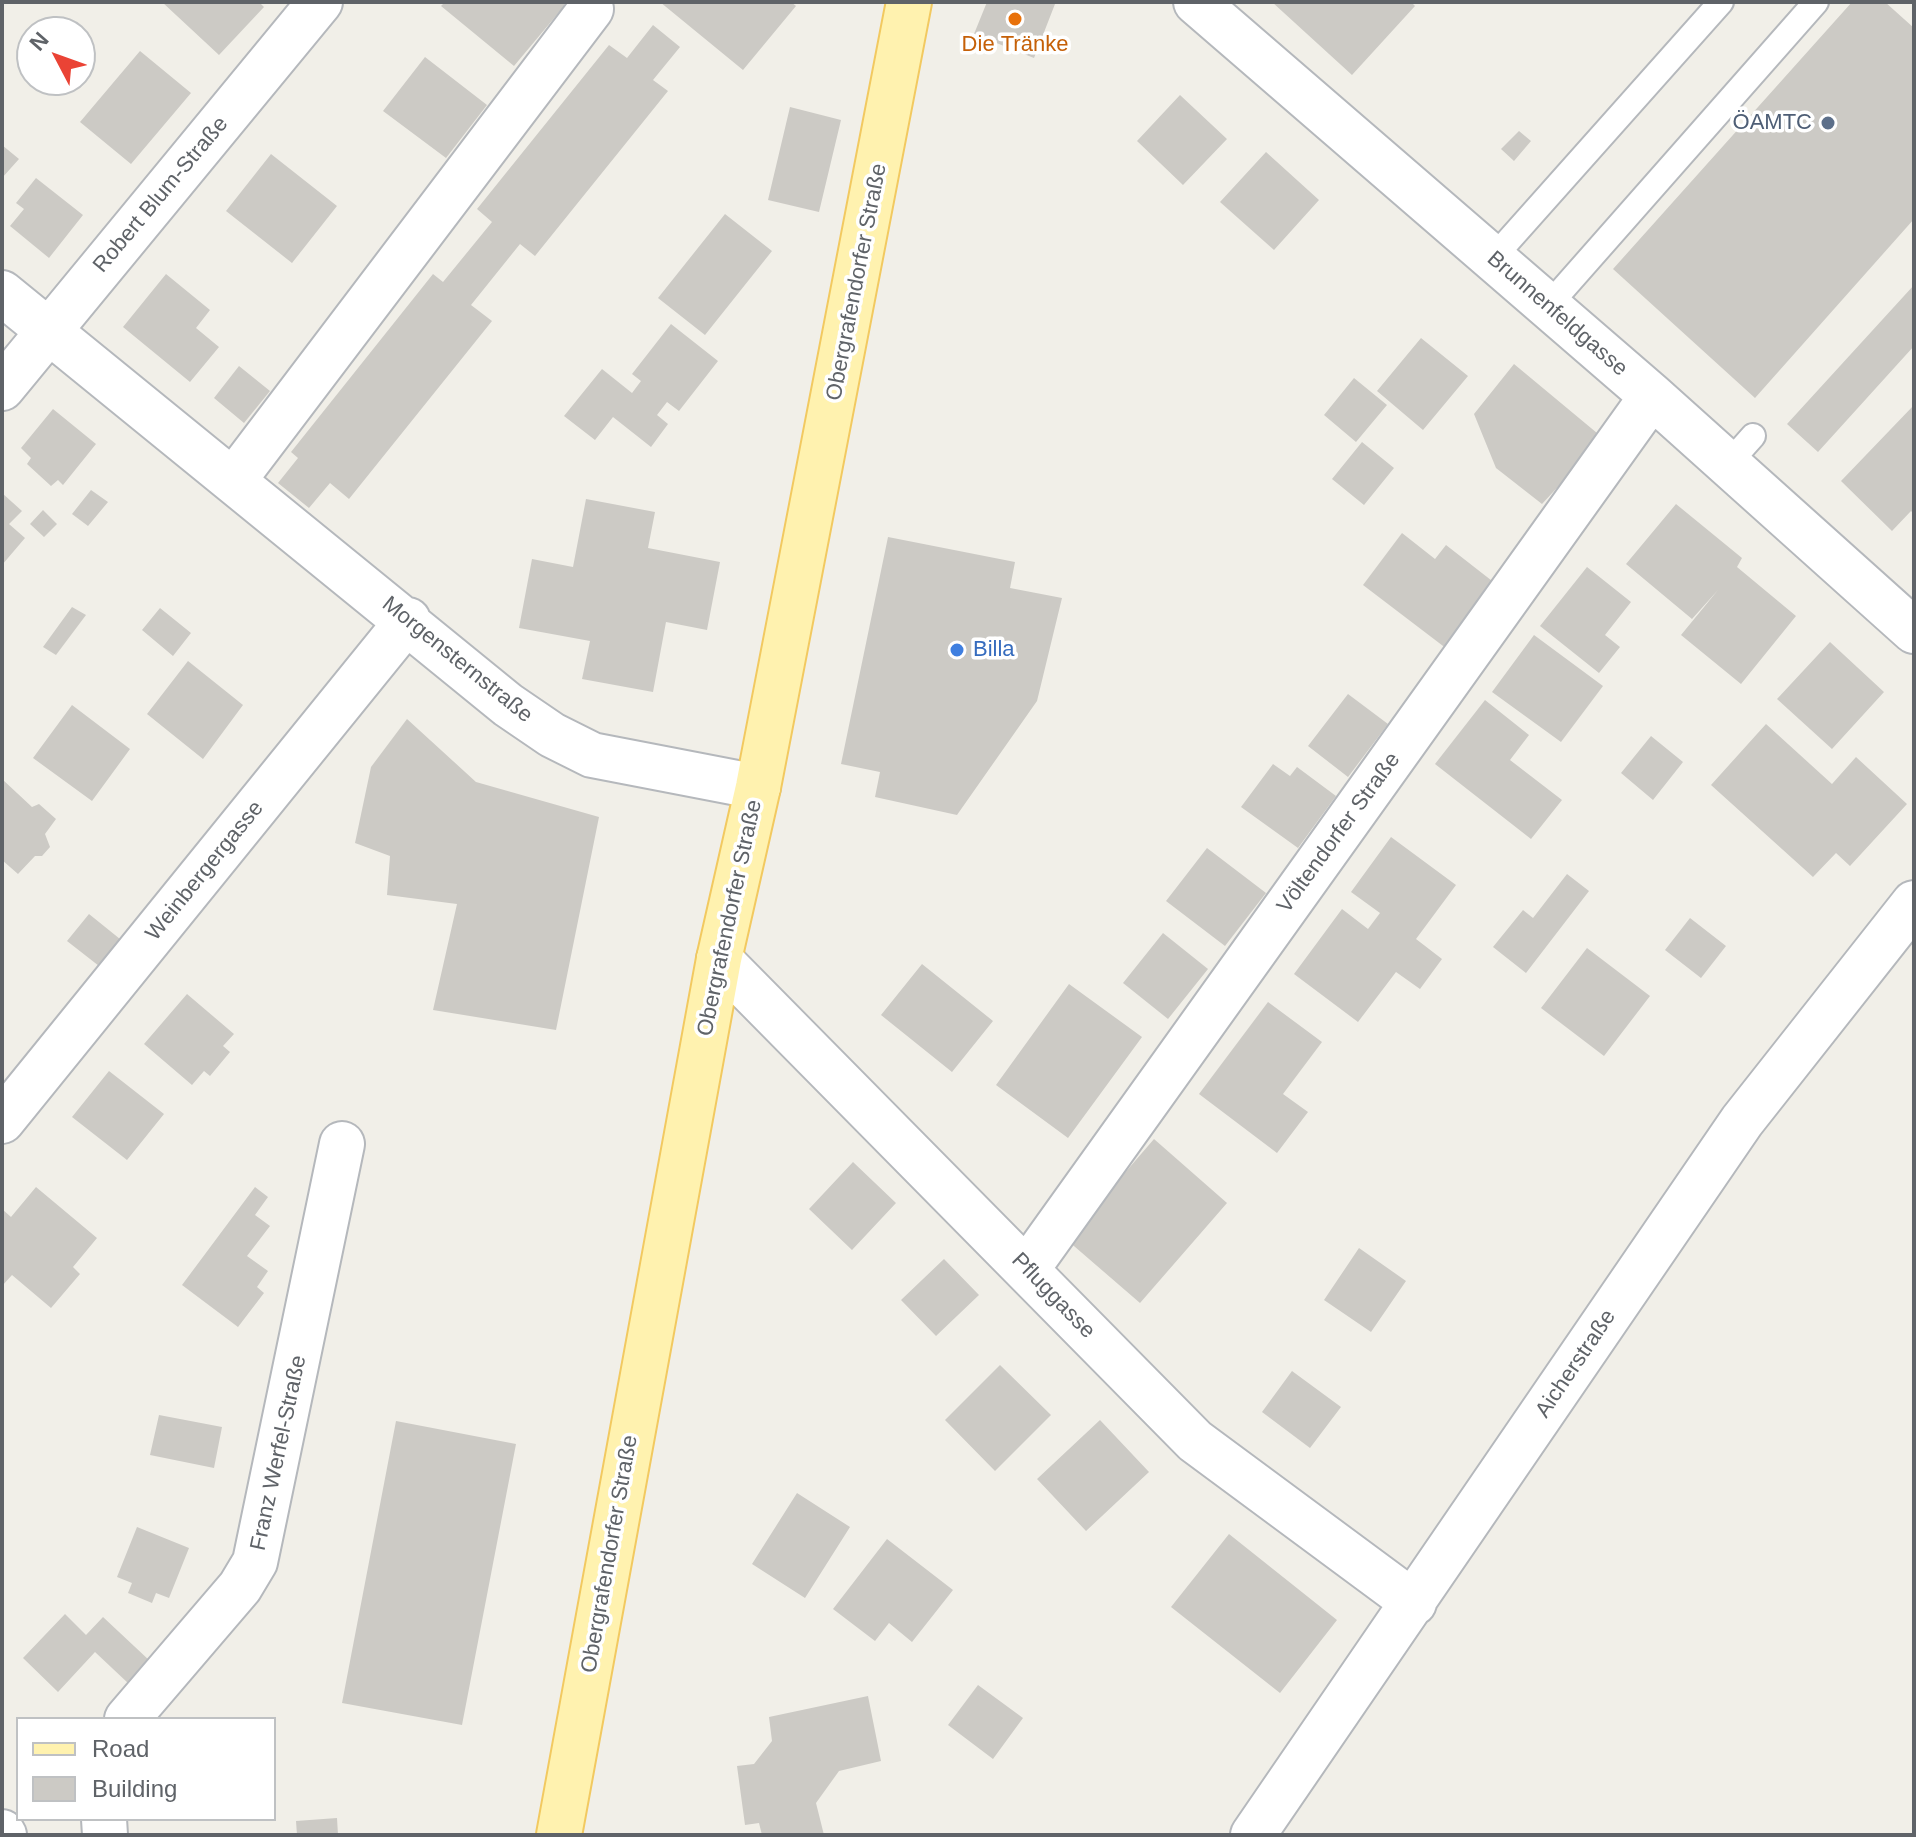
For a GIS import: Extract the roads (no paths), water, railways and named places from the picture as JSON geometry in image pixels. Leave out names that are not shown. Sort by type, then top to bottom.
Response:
[{"type":"main road","name":"Obergrafendorfer Straße","points":[[559,1835],[719,959],[758,787],[909,2]]},
{"type":"street","name":"Robert Blum-Straße","points":[[2,388],[320,2]]},
{"type":"street","name":"Brunnenfeldgasse","points":[[1196,2],[1652,396],[1741,450],[1914,631]]},
{"type":"street","points":[[233,481],[591,9]]},
{"type":"street","name":"Morgensternstraße","points":[[2,293],[408,620],[508,705],[552,735],[592,755],[758,787]]},
{"type":"street","name":"Völtendorfer Straße","points":[[1027,1269],[1652,396]]},
{"type":"street","name":"Weinbergergasse","points":[[2,1121],[408,620]]},
{"type":"street","name":"Aicherstraße","points":[[1253,1835],[1742,1121],[1914,903]]},
{"type":"street","name":"Pfluggasse","points":[[719,959],[1195,1441],[1414,1603]]},
{"type":"street","name":"Franz Werfel-Straße","points":[[129,1717],[240,1587],[255,1562],[342,1144]]},
{"type":"lane","points":[[1493,258],[1721,2]]},
{"type":"lane","points":[[1548,306],[1816,2]]},
{"type":"place","name":"Die Tränke","points":[[1015,19]]},
{"type":"place","name":"ÖAMTC","points":[[1828,123]]},
{"type":"place","name":"Billa","points":[[957,650]]}]
